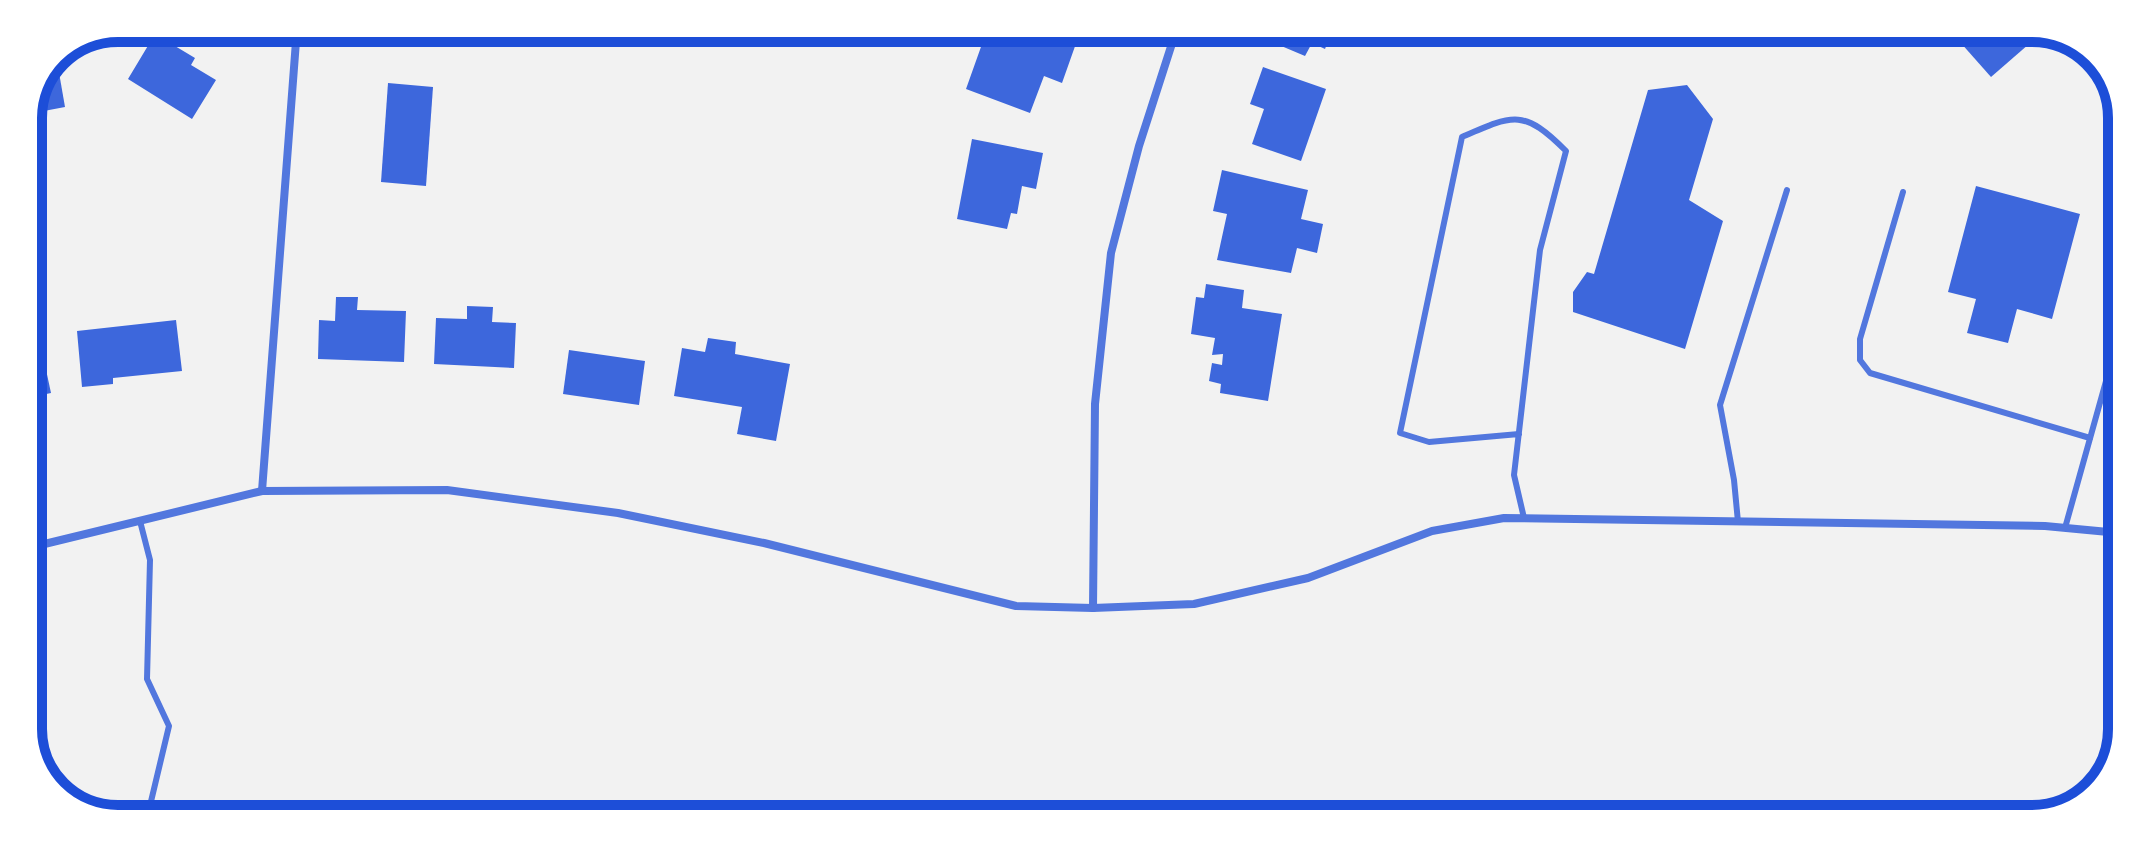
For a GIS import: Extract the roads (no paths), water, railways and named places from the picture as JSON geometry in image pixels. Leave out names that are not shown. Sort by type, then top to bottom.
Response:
[{"type":"street","points":[[262,491],[296,42]]},
{"type":"street","points":[[1093,608],[1095,404],[1111,253],[1139,146],[1172,42]]},
{"type":"street","points":[[42,545],[262,491],[447,490],[618,513],[764,543],[1016,606],[1093,608],[1194,604],[1308,578],[1432,531],[1504,518],[2065,528],[2108,532]]},
{"type":"lane","points":[[1519,434],[1429,442],[1400,433],[1462,137],[1505,118],[1541,126],[1566,151],[1540,250],[1519,434],[1514,475],[1524,518]]},
{"type":"lane","points":[[1738,522],[1734,480],[1720,405],[1787,190]]},
{"type":"lane","points":[[1903,192],[1860,339],[1860,360],[1870,373],[2090,438]]},
{"type":"lane","points":[[2065,528],[2108,374]]},
{"type":"lane","points":[[140,521],[150,560],[147,679],[169,726],[150,805]]}]
